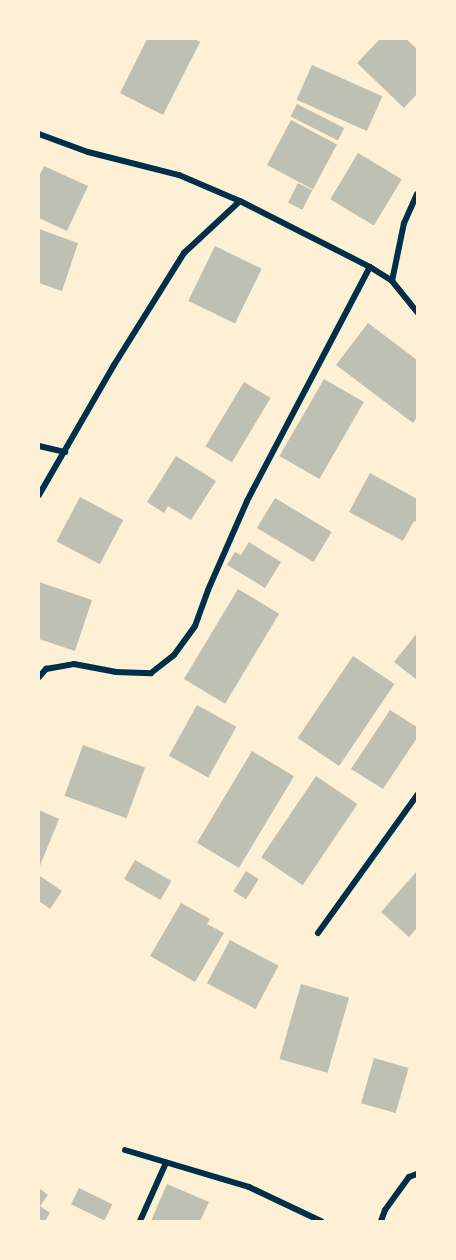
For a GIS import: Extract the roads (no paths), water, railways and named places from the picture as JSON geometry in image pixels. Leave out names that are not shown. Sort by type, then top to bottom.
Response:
[{"type":"street","points":[[39,134],[88,152],[179,175],[240,201],[370,267],[392,281],[417,312]]},
{"type":"street","points":[[392,281],[404,223],[417,194]]},
{"type":"street","points":[[39,495],[114,365],[184,253],[240,201]]},
{"type":"street","points":[[39,677],[46,669],[74,664],[116,672],[151,673],[174,655],[195,626],[208,590],[247,501],[370,267]]},
{"type":"street","points":[[39,446],[65,452]]},
{"type":"street","points":[[318,933],[417,795]]},
{"type":"street","points":[[125,1150],[249,1187],[321,1221]]},
{"type":"street","points":[[140,1221],[166,1163]]},
{"type":"street","points":[[381,1221],[385,1210],[409,1177],[417,1174]]}]
